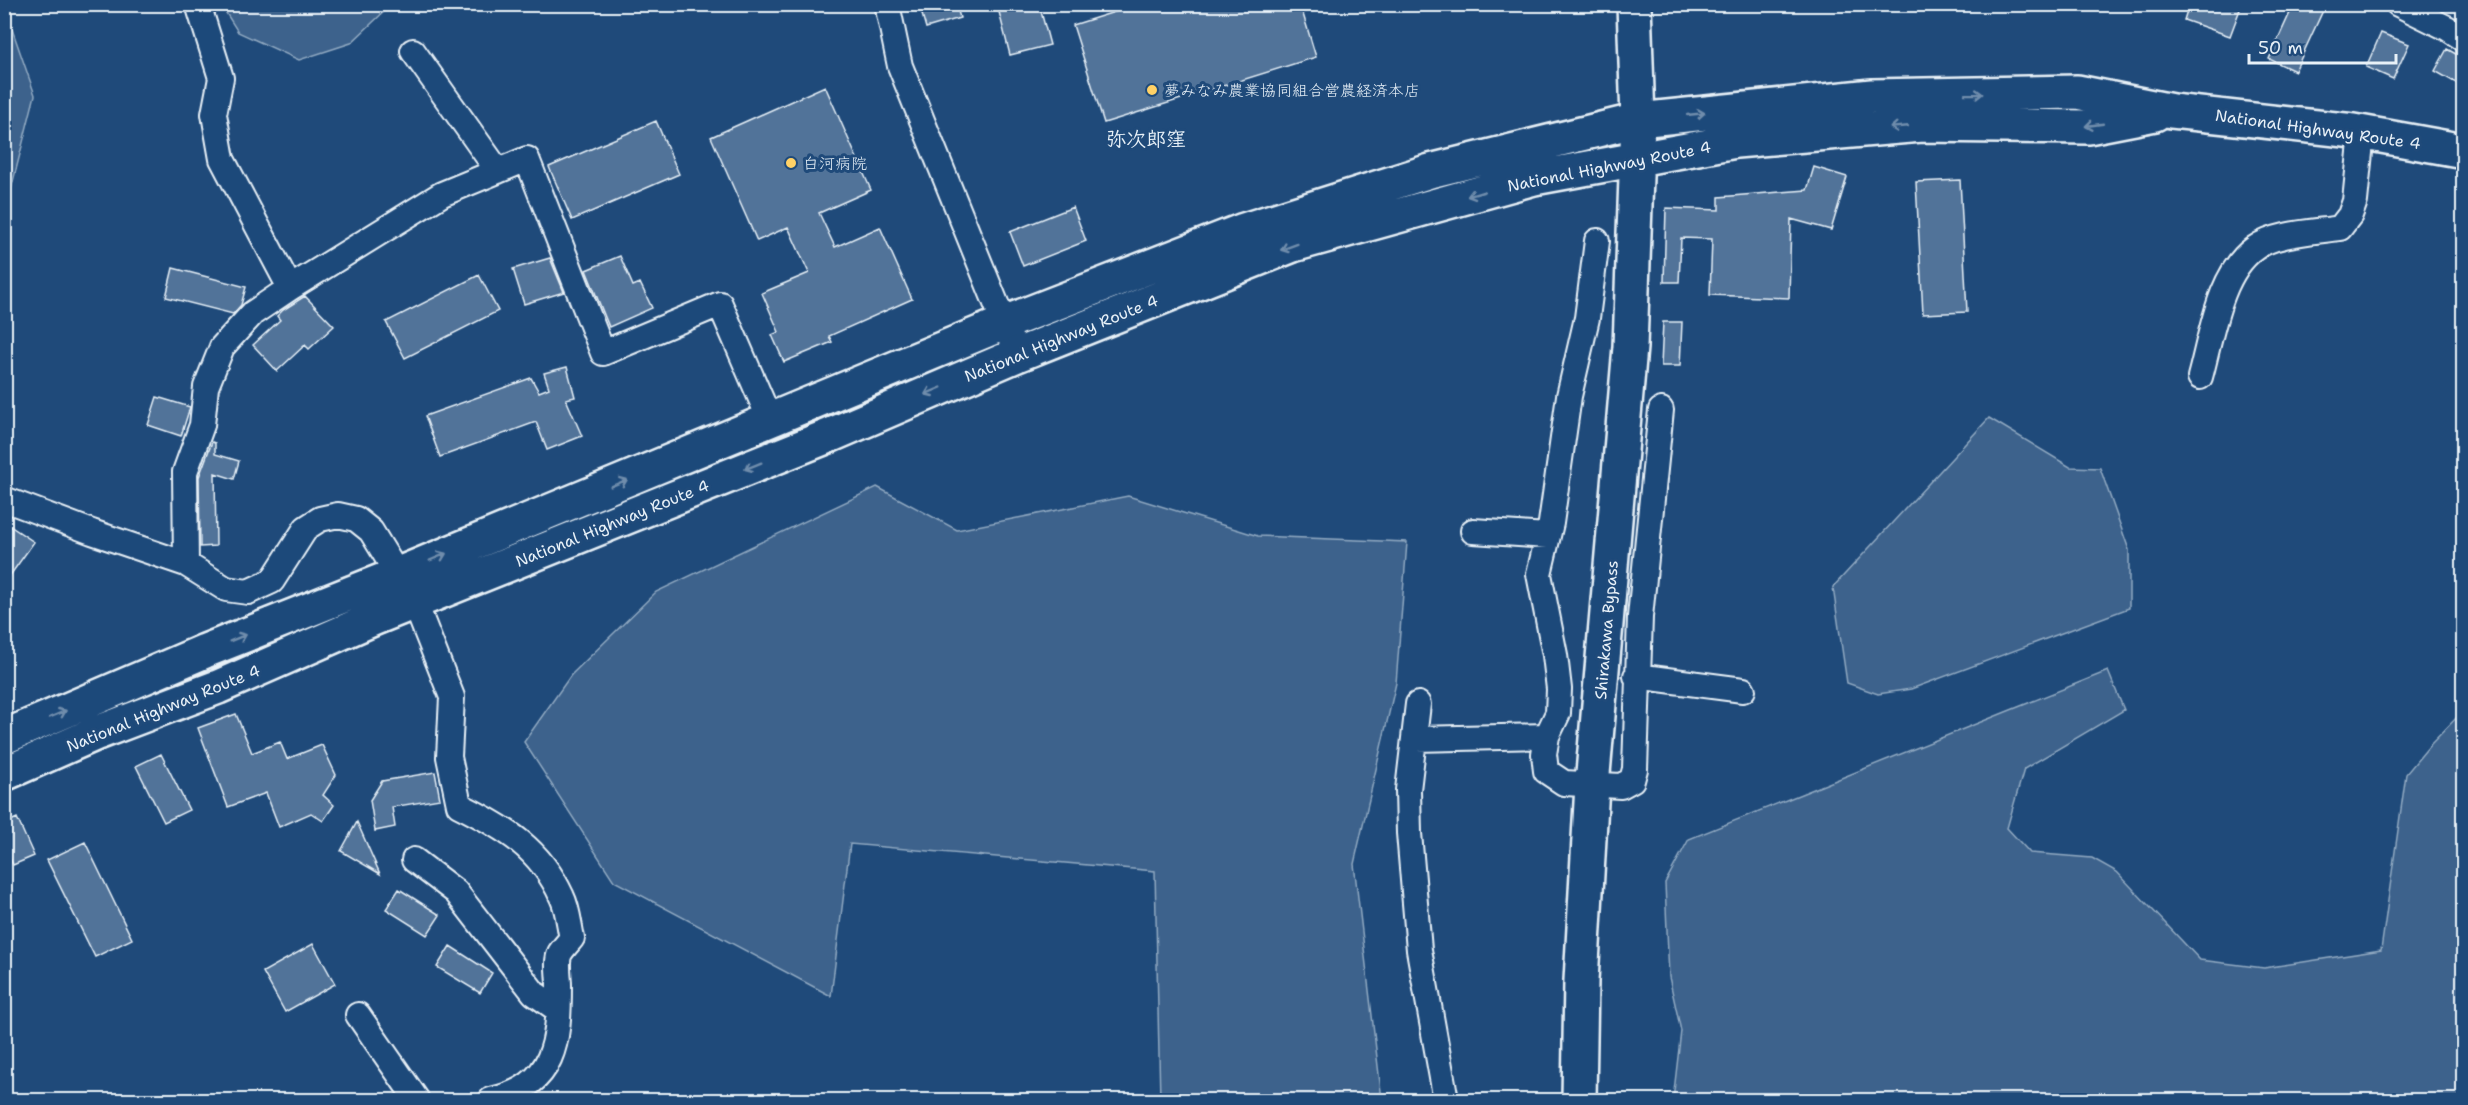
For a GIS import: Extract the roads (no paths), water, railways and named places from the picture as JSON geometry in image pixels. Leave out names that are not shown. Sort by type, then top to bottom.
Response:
[{"type":"highway","name":"Shirakawa Bypass","points":[[1579,1101],[1581,981],[1592,785],[1630,347],[1638,120],[1634,4]]},
{"type":"highway","name":"National Highway Route 4","points":[[4,736],[205,651],[396,575],[1004,323],[1244,230],[1430,171],[1638,120],[1872,96],[2078,92],[2172,111],[2362,133],[2463,151]]},
{"type":"highway","name":"National Highway Route 4","points":[[4,774],[97,733],[218,687],[375,618],[831,435],[1017,355],[1293,245],[1534,178],[1736,141],[1922,125],[2088,127],[2172,111]]},
{"type":"street","points":[[198,4],[221,78],[214,114],[222,159],[290,288]]},
{"type":"street","points":[[887,4],[900,66],[1017,355]]},
{"type":"street","points":[[2398,4],[2447,28],[2463,39]]},
{"type":"street","points":[[413,51],[498,171]]},
{"type":"street","points":[[2200,377],[2220,300],[2240,263],[2255,247],[2283,237],[2340,228],[2350,215],[2355,201],[2362,133]]},
{"type":"street","points":[[186,564],[185,472],[202,425],[206,387],[222,347],[253,313],[442,194],[527,159],[603,352],[720,304],[770,420]]},
{"type":"street","points":[[1597,241],[1587,318],[1569,396],[1548,536],[1539,574],[1555,655],[1559,689],[1558,713],[1546,736],[1544,754],[1546,771],[1564,783],[1621,786],[1632,780],[1635,770],[1636,676],[1661,410]]},
{"type":"street","points":[[4,499],[186,564],[226,589],[248,592],[272,581],[306,528],[320,519],[338,515],[357,519],[371,531],[415,603],[452,697],[449,757],[459,805],[518,838],[546,869],[563,899],[572,938],[559,954],[557,1028],[550,1061],[530,1085],[491,1101]]},
{"type":"street","points":[[1473,531],[1548,536]]},
{"type":"street","points":[[1636,676],[1743,690]]},
{"type":"street","points":[[1418,704],[1416,739],[1408,790],[1408,833],[1419,950],[1446,1101]]},
{"type":"street","points":[[1416,739],[1546,736]]},
{"type":"street","points":[[414,860],[456,892],[534,993],[558,1010]]},
{"type":"street","points":[[358,1015],[417,1101]]},
{"type":"place","name":"夢みなみ農業協同組合営農経済本店","points":[[1152,90]]},
{"type":"place","name":"白河病院","points":[[791,163]]},
{"type":"district","name":"弥次郎窪","points":[[1146,139]]}]
